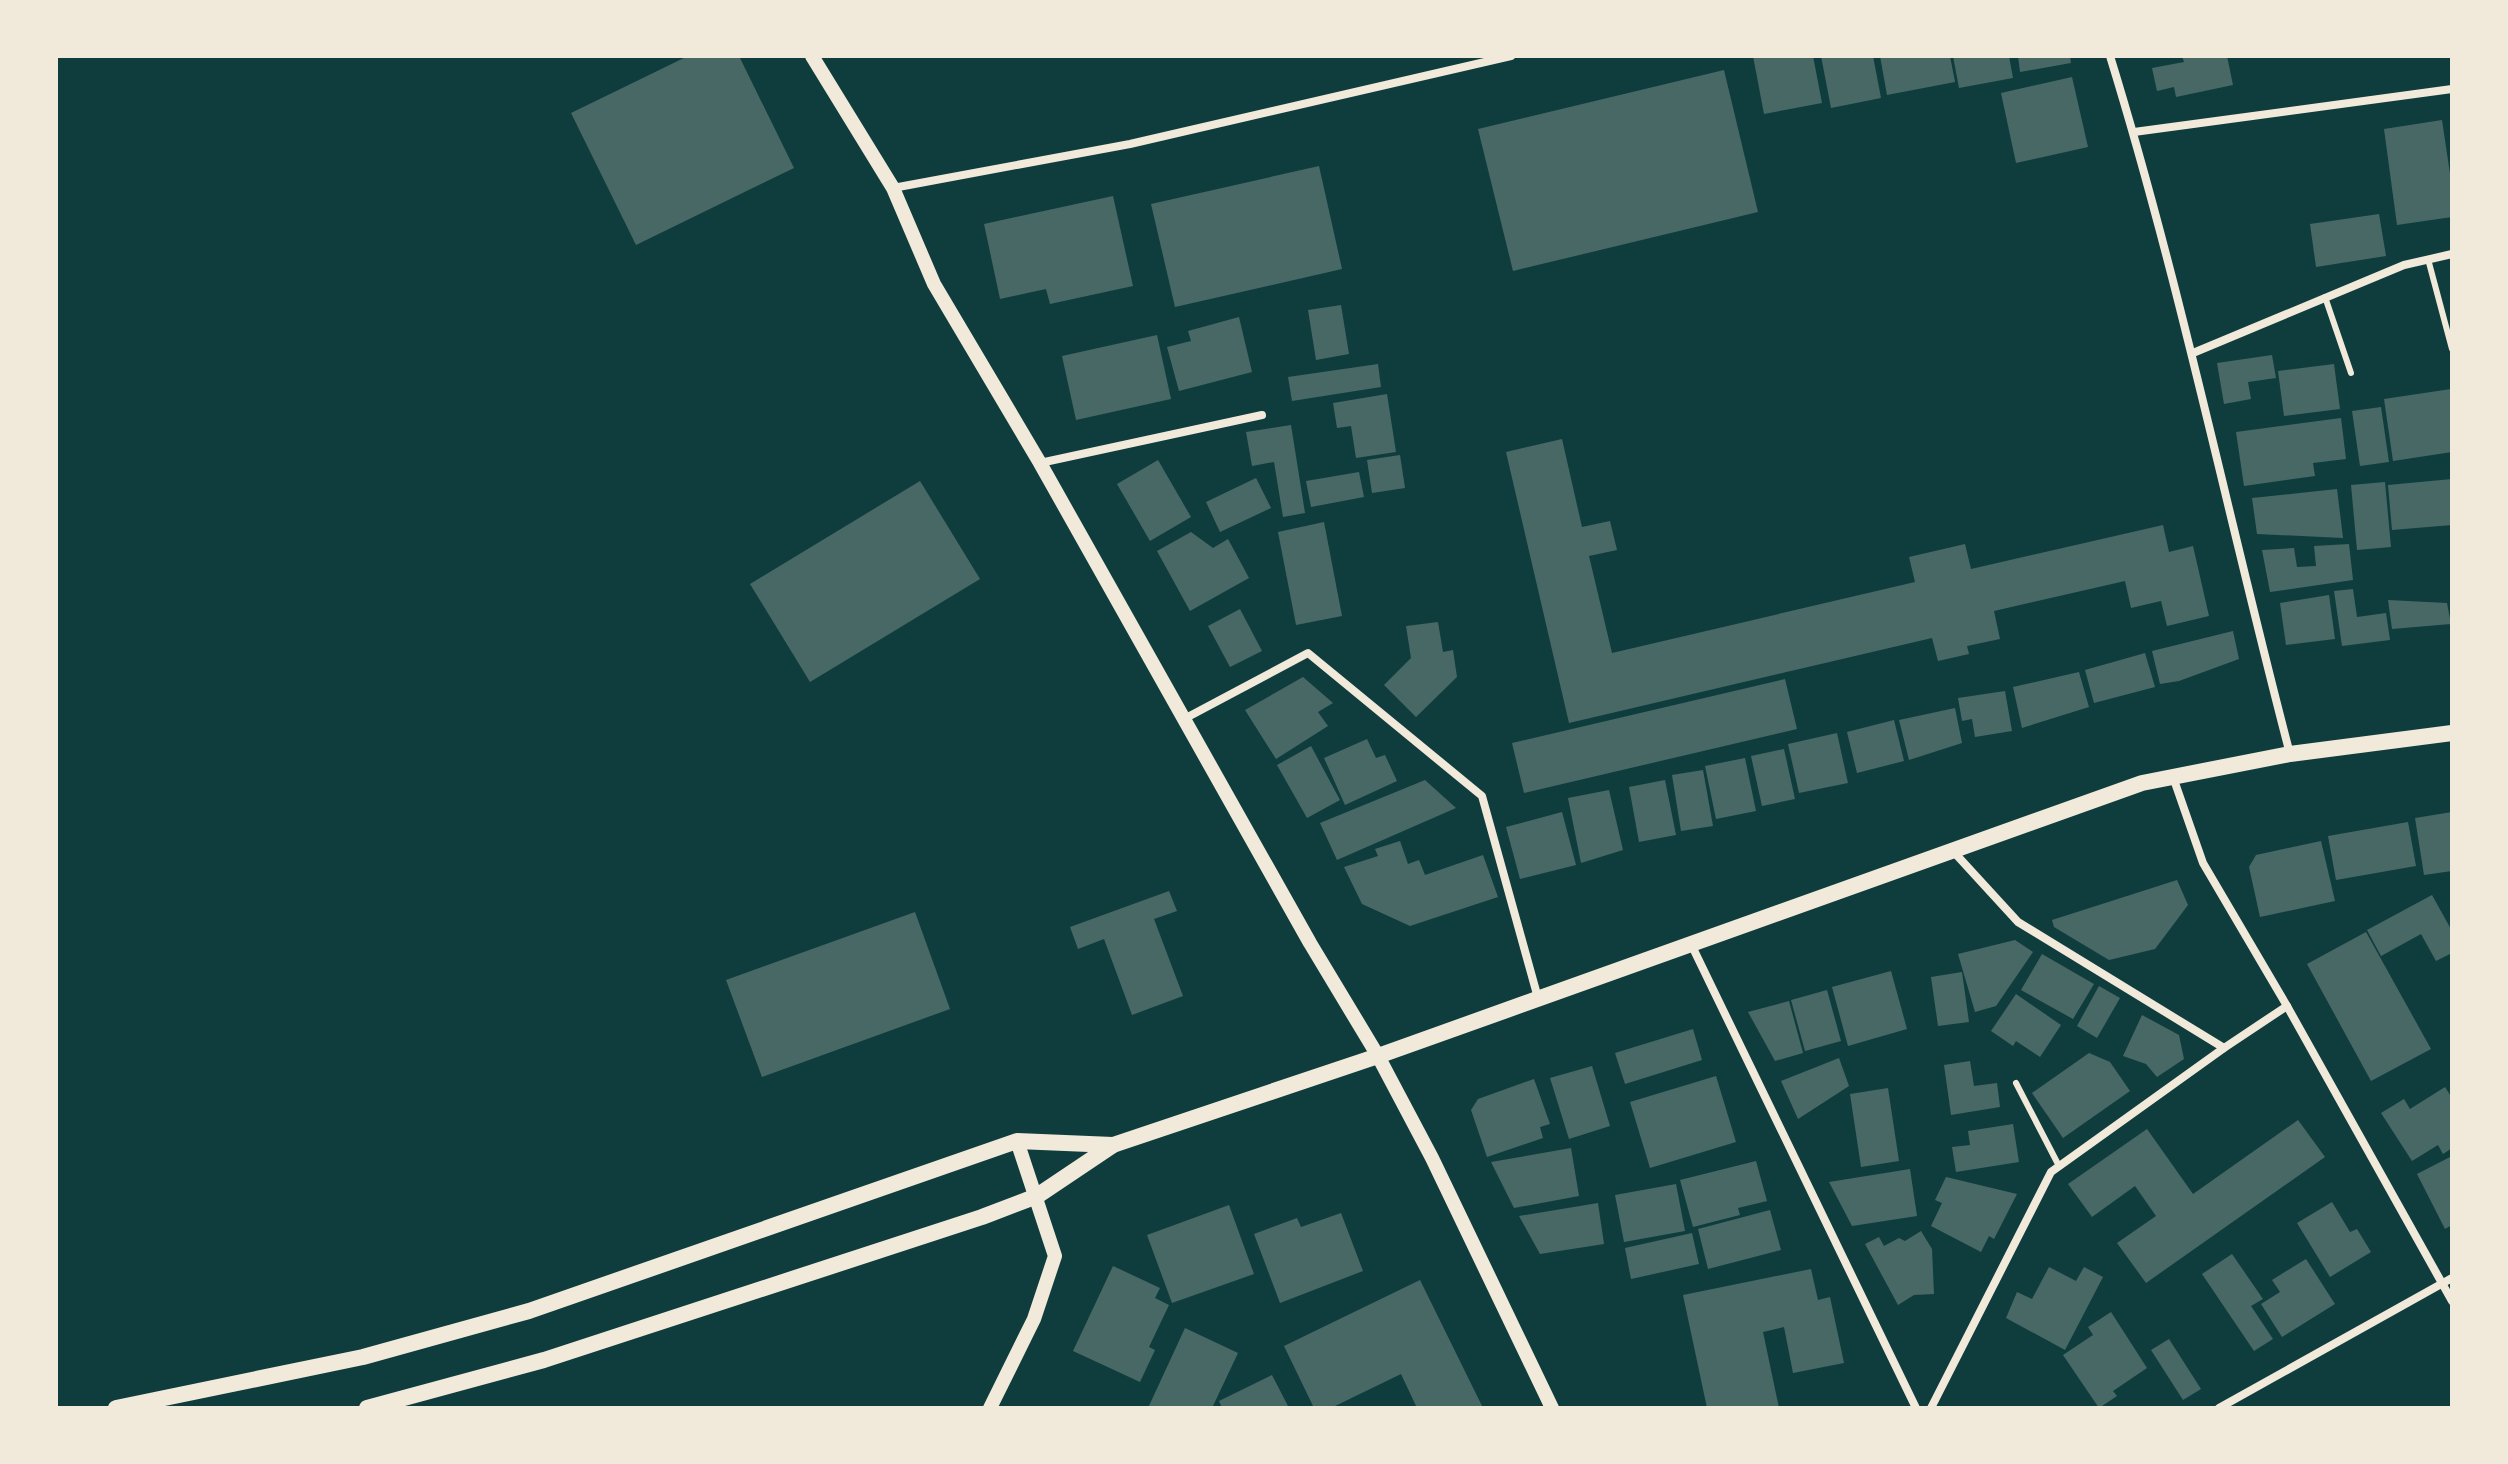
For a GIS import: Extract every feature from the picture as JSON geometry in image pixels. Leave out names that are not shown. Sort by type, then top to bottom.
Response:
[{"type":"main road","points":[[367,1408],[544,1360],[982,1217],[1037,1196],[1113,1145],[1378,1056],[2142,783],[2290,754],[2452,733]]},
{"type":"main road","points":[[116,1408],[363,1357],[529,1311],[1017,1141],[1113,1145]]},
{"type":"street","points":[[812,56],[893,188],[934,284],[1040,463],[1303,930],[1378,1056],[1432,1158],[1552,1408]]},
{"type":"street","points":[[893,188],[1130,144],[1511,56]]},
{"type":"street","points":[[2110,56],[2134,132],[2193,353],[2290,754]]},
{"type":"street","points":[[2134,132],[2452,89]]},
{"type":"street","points":[[2193,353],[2404,265],[2452,254]]},
{"type":"street","points":[[1040,463],[1262,415]]},
{"type":"street","points":[[1183,719],[1308,653],[1482,796],[1538,998]]},
{"type":"street","points":[[2173,775],[2203,863],[2448,1281],[2452,1301]]},
{"type":"street","points":[[1952,850],[2018,922],[2224,1048]]},
{"type":"street","points":[[1691,943],[1916,1408]]},
{"type":"street","points":[[1931,1408],[2051,1172],[2287,1006]]},
{"type":"street","points":[[990,1408],[1034,1319],[1055,1256],[1017,1141]]},
{"type":"street","points":[[2219,1408],[2448,1281]]},
{"type":"lane","points":[[2428,259],[2452,349]]},
{"type":"lane","points":[[2325,297],[2351,373]]},
{"type":"lane","points":[[2016,1083],[2059,1166]]},
{"type":"building","points":[[688,56],[739,56],[794,168],[636,245],[571,113]]},
{"type":"building","points":[[1753,56],[1813,56],[1822,103],[1764,114]]},
{"type":"building","points":[[1821,56],[1873,56],[1881,98],[1831,108]]},
{"type":"building","points":[[1880,56],[1950,56],[1955,82],[1887,95]]},
{"type":"building","points":[[1953,56],[2009,56],[2013,78],[1959,88]]},
{"type":"building","points":[[2018,56],[2070,56],[2071,63],[2020,72]]},
{"type":"building","points":[[2182,56],[2227,56],[2233,85],[2176,97],[2174,87],[2157,91],[2152,68],[2184,62]]},
{"type":"building","points":[[1724,70],[1758,212],[1513,271],[1478,129]]},
{"type":"building","points":[[2072,77],[2088,147],[2016,163],[2001,93]]},
{"type":"building","points":[[2442,120],[2452,187],[2452,217],[2397,225],[2384,129]]},
{"type":"building","points":[[1319,166],[1342,269],[1175,307],[1151,204]]},
{"type":"building","points":[[1113,196],[1133,286],[1050,304],[1046,289],[1000,299],[984,224]]},
{"type":"building","points":[[2379,214],[2386,256],[2316,267],[2310,224]]},
{"type":"building","points":[[1341,305],[1349,354],[1316,360],[1308,310]]},
{"type":"building","points":[[1239,317],[1252,372],[1179,391],[1167,347],[1191,341],[1188,331]]},
{"type":"building","points":[[1157,335],[1171,399],[1076,420],[1062,356]]},
{"type":"building","points":[[2272,355],[2276,378],[2248,382],[2251,399],[2224,404],[2217,363]]},
{"type":"building","points":[[1378,364],[1381,387],[1292,401],[1288,377]]},
{"type":"building","points":[[2334,364],[2340,409],[2284,416],[2278,371]]},
{"type":"building","points":[[2451,389],[2452,452],[2393,461],[2384,399]]},
{"type":"building","points":[[1387,394],[1396,452],[1356,458],[1351,426],[1337,428],[1333,403]]},
{"type":"building","points":[[2381,407],[2389,462],[2360,466],[2352,411]]},
{"type":"building","points":[[2341,418],[2346,459],[2313,463],[2315,476],[2244,486],[2236,432]]},
{"type":"building","points":[[1291,425],[1305,513],[1283,517],[1274,462],[1252,466],[1246,432]]},
{"type":"building","points":[[1562,439],[1582,527],[1610,521],[1617,550],[1589,556],[1612,653],[1915,582],[1909,557],[1965,544],[1971,569],[2163,525],[2169,552],[2193,546],[2209,616],[2167,626],[2161,601],[2131,608],[2125,581],[1994,611],[2000,639],[1967,646],[1969,654],[1938,661],[1932,638],[1569,723],[1506,452]]},
{"type":"building","points":[[1400,455],[1405,488],[1372,493],[1367,460]]},
{"type":"building","points":[[1158,460],[1191,517],[1150,541],[1117,484]]},
{"type":"building","points":[[1359,472],[1364,497],[1311,507],[1306,481]]},
{"type":"building","points":[[1256,478],[1271,508],[1220,532],[1206,502]]},
{"type":"building","points":[[2452,479],[2452,525],[2392,530],[2388,485]]},
{"type":"building","points":[[920,481],[980,579],[810,682],[750,584]]},
{"type":"building","points":[[2385,482],[2391,547],[2357,550],[2351,485]]},
{"type":"building","points":[[2337,489],[2343,538],[2257,534],[2252,498]]},
{"type":"building","points":[[1324,522],[1342,616],[1296,625],[1278,532]]},
{"type":"building","points":[[1191,532],[1213,548],[1228,539],[1249,578],[1190,611],[1157,551]]},
{"type":"building","points":[[2349,544],[2353,580],[2270,592],[2262,550],[2294,548],[2297,567],[2316,566],[2314,546]]},
{"type":"building","points":[[2353,589],[2357,617],[2386,613],[2390,640],[2342,646],[2334,591]]},
{"type":"building","points":[[2329,595],[2335,639],[2286,645],[2280,603]]},
{"type":"building","points":[[2388,600],[2447,603],[2451,624],[2392,629]]},
{"type":"building","points":[[1240,609],[1262,651],[1230,667],[1208,626]]},
{"type":"building","points":[[1438,622],[1443,652],[1453,650],[1457,677],[1416,717],[1384,685],[1411,658],[1406,626]]},
{"type":"building","points":[[2233,631],[2239,659],[2179,681],[2160,684],[2152,651]]},
{"type":"building","points":[[2145,653],[2155,687],[2094,703],[2085,670]]},
{"type":"building","points":[[2079,672],[2089,707],[2022,728],[2013,687]]},
{"type":"building","points":[[1303,677],[1333,703],[1318,712],[1328,726],[1276,759],[1245,710]]},
{"type":"building","points":[[1785,679],[1797,729],[1524,793],[1512,743]]},
{"type":"building","points":[[2005,691],[2012,731],[1975,737],[1972,719],[1962,721],[1958,698]]},
{"type":"building","points":[[1955,708],[1962,743],[1909,760],[1899,720]]},
{"type":"building","points":[[1894,720],[1904,761],[1857,773],[1847,732]]},
{"type":"building","points":[[1837,733],[1848,783],[1799,793],[1788,744]]},
{"type":"building","points":[[1367,739],[1376,758],[1385,755],[1397,781],[1345,805],[1324,758]]},
{"type":"building","points":[[1311,746],[1340,800],[1307,818],[1277,765]]},
{"type":"building","points":[[1784,749],[1795,799],[1762,806],[1751,756]]},
{"type":"building","points":[[1745,758],[1756,811],[1716,819],[1705,766]]},
{"type":"building","points":[[1703,770],[1713,826],[1681,831],[1672,775]]},
{"type":"building","points":[[1425,780],[1456,808],[1337,860],[1320,823]]},
{"type":"building","points":[[1665,780],[1676,835],[1639,842],[1629,787]]},
{"type":"building","points":[[1609,790],[1623,850],[1581,863],[1568,798]]},
{"type":"building","points":[[1562,812],[1576,865],[1520,879],[1506,827]]},
{"type":"building","points":[[2452,812],[2452,871],[2424,875],[2415,818]]},
{"type":"building","points":[[2408,822],[2416,866],[2336,880],[2328,836]]},
{"type":"building","points":[[1400,841],[1408,864],[1419,860],[1425,875],[1483,855],[1498,897],[1410,926],[1362,904],[1344,867],[1378,856],[1375,849]]},
{"type":"building","points":[[2321,841],[2335,901],[2260,917],[2249,867],[2256,855]]},
{"type":"building","points":[[2177,880],[2188,905],[2155,949],[2109,960],[2054,927],[2052,920]]},
{"type":"building","points":[[1169,891],[1177,911],[1154,919],[1183,996],[1132,1015],[1104,939],[1078,949],[1070,927]]},
{"type":"building","points":[[2432,895],[2452,931],[2452,953],[2436,961],[2421,934],[2381,956],[2367,930]]},
{"type":"building","points":[[915,912],[950,1009],[762,1077],[726,980]]},
{"type":"building","points":[[2366,932],[2431,1049],[2371,1081],[2307,964]]},
{"type":"building","points":[[2015,940],[2033,952],[1996,1006],[1975,1012],[1958,954]]},
{"type":"building","points":[[2042,954],[2094,984],[2073,1019],[2021,990]]},
{"type":"building","points":[[1891,971],[1907,1029],[1848,1046],[1832,987]]},
{"type":"building","points":[[1962,972],[1969,1022],[1938,1026],[1931,977]]},
{"type":"building","points":[[2099,986],[2120,998],[2097,1038],[2077,1026]]},
{"type":"building","points":[[1827,990],[1841,1041],[1805,1051],[1791,1000]]},
{"type":"building","points":[[2016,994],[2061,1025],[2040,1057],[2016,1041],[2013,1046],[1991,1031]]},
{"type":"building","points":[[1789,1001],[1803,1053],[1775,1061],[1748,1012]]},
{"type":"building","points":[[2142,1015],[2179,1035],[2184,1059],[2157,1077],[2146,1064],[2123,1056]]},
{"type":"building","points":[[1693,1029],[1702,1060],[1625,1084],[1615,1053]]},
{"type":"building","points":[[2089,1053],[2110,1062],[2130,1091],[2063,1138],[2032,1093]]},
{"type":"building","points":[[1839,1058],[1849,1086],[1798,1119],[1781,1081]]},
{"type":"building","points":[[1970,1061],[1974,1086],[1997,1083],[2000,1107],[1951,1115],[1944,1065]]},
{"type":"building","points":[[1592,1066],[1610,1126],[1569,1139],[1550,1078]]},
{"type":"building","points":[[1716,1076],[1736,1142],[1650,1168],[1630,1102]]},
{"type":"building","points":[[1534,1079],[1550,1124],[1540,1127],[1543,1138],[1487,1157],[1471,1110],[1478,1099]]},
{"type":"building","points":[[2445,1087],[2452,1098],[2452,1148],[2443,1154],[2438,1145],[2412,1161],[2381,1113],[2404,1099],[2410,1109]]},
{"type":"building","points":[[1888,1088],[1899,1161],[1861,1167],[1850,1094]]},
{"type":"building","points":[[2298,1120],[2325,1157],[2146,1283],[2117,1243],[2156,1216],[2135,1186],[2092,1217],[2068,1184],[2147,1129],[2193,1194]]},
{"type":"building","points":[[2013,1124],[2019,1162],[1956,1172],[1952,1147],[1970,1145],[1968,1131]]},
{"type":"building","points":[[1571,1148],[1579,1196],[1514,1208],[1491,1162]]},
{"type":"building","points":[[2452,1156],[2452,1225],[2445,1229],[2417,1174]]},
{"type":"building","points":[[1756,1161],[1767,1201],[1738,1208],[1740,1215],[1693,1227],[1680,1180]]},
{"type":"building","points":[[1910,1169],[1917,1216],[1852,1226],[1829,1182]]},
{"type":"building","points":[[1946,1177],[2017,1194],[1994,1239],[1989,1236],[1981,1252],[1931,1226],[1942,1203],[1935,1200]]},
{"type":"building","points":[[1676,1184],[1685,1231],[1624,1242],[1615,1195]]},
{"type":"building","points":[[2332,1202],[2350,1232],[2357,1229],[2371,1252],[2330,1277],[2297,1223]]},
{"type":"building","points":[[1598,1203],[1604,1244],[1540,1254],[1519,1216]]},
{"type":"building","points":[[1229,1205],[1254,1274],[1172,1303],[1147,1235]]},
{"type":"building","points":[[1770,1210],[1781,1250],[1708,1269],[1698,1229]]},
{"type":"building","points":[[1341,1213],[1363,1271],[1280,1303],[1254,1234],[1297,1218],[1301,1227]]},
{"type":"building","points":[[1921,1231],[1932,1249],[1934,1294],[1914,1295],[1898,1305],[1865,1244],[1879,1237],[1884,1246],[1899,1238],[1905,1241]]},
{"type":"building","points":[[1692,1233],[1699,1264],[1631,1279],[1625,1248]]},
{"type":"building","points":[[2232,1254],[2263,1299],[2251,1306],[2273,1339],[2254,1351],[2202,1274]]},
{"type":"building","points":[[2306,1259],[2335,1304],[2282,1337],[2261,1304],[2280,1292],[2272,1280]]},
{"type":"building","points":[[1113,1266],[1160,1288],[1155,1298],[1169,1305],[1149,1347],[1155,1350],[1140,1382],[1073,1351]]},
{"type":"building","points":[[2049,1267],[2076,1281],[2084,1267],[2103,1277],[2065,1350],[2006,1318],[2017,1292],[2032,1299]]},
{"type":"building","points":[[1811,1269],[1818,1300],[1830,1297],[1844,1363],[1793,1373],[1784,1327],[1763,1332],[1779,1408],[1707,1408],[1683,1295]]},
{"type":"building","points":[[1420,1280],[1483,1408],[1417,1408],[1401,1374],[1331,1408],[1314,1408],[1284,1346]]},
{"type":"building","points":[[2111,1312],[2147,1368],[2113,1391],[2117,1396],[2099,1408],[2063,1355],[2093,1335],[2088,1327]]},
{"type":"building","points":[[1185,1328],[1238,1353],[1212,1408],[1148,1408]]},
{"type":"building","points":[[2169,1339],[2201,1389],[2183,1400],[2151,1350]]},
{"type":"building","points":[[1272,1375],[1289,1408],[1222,1408],[1219,1401]]}]
